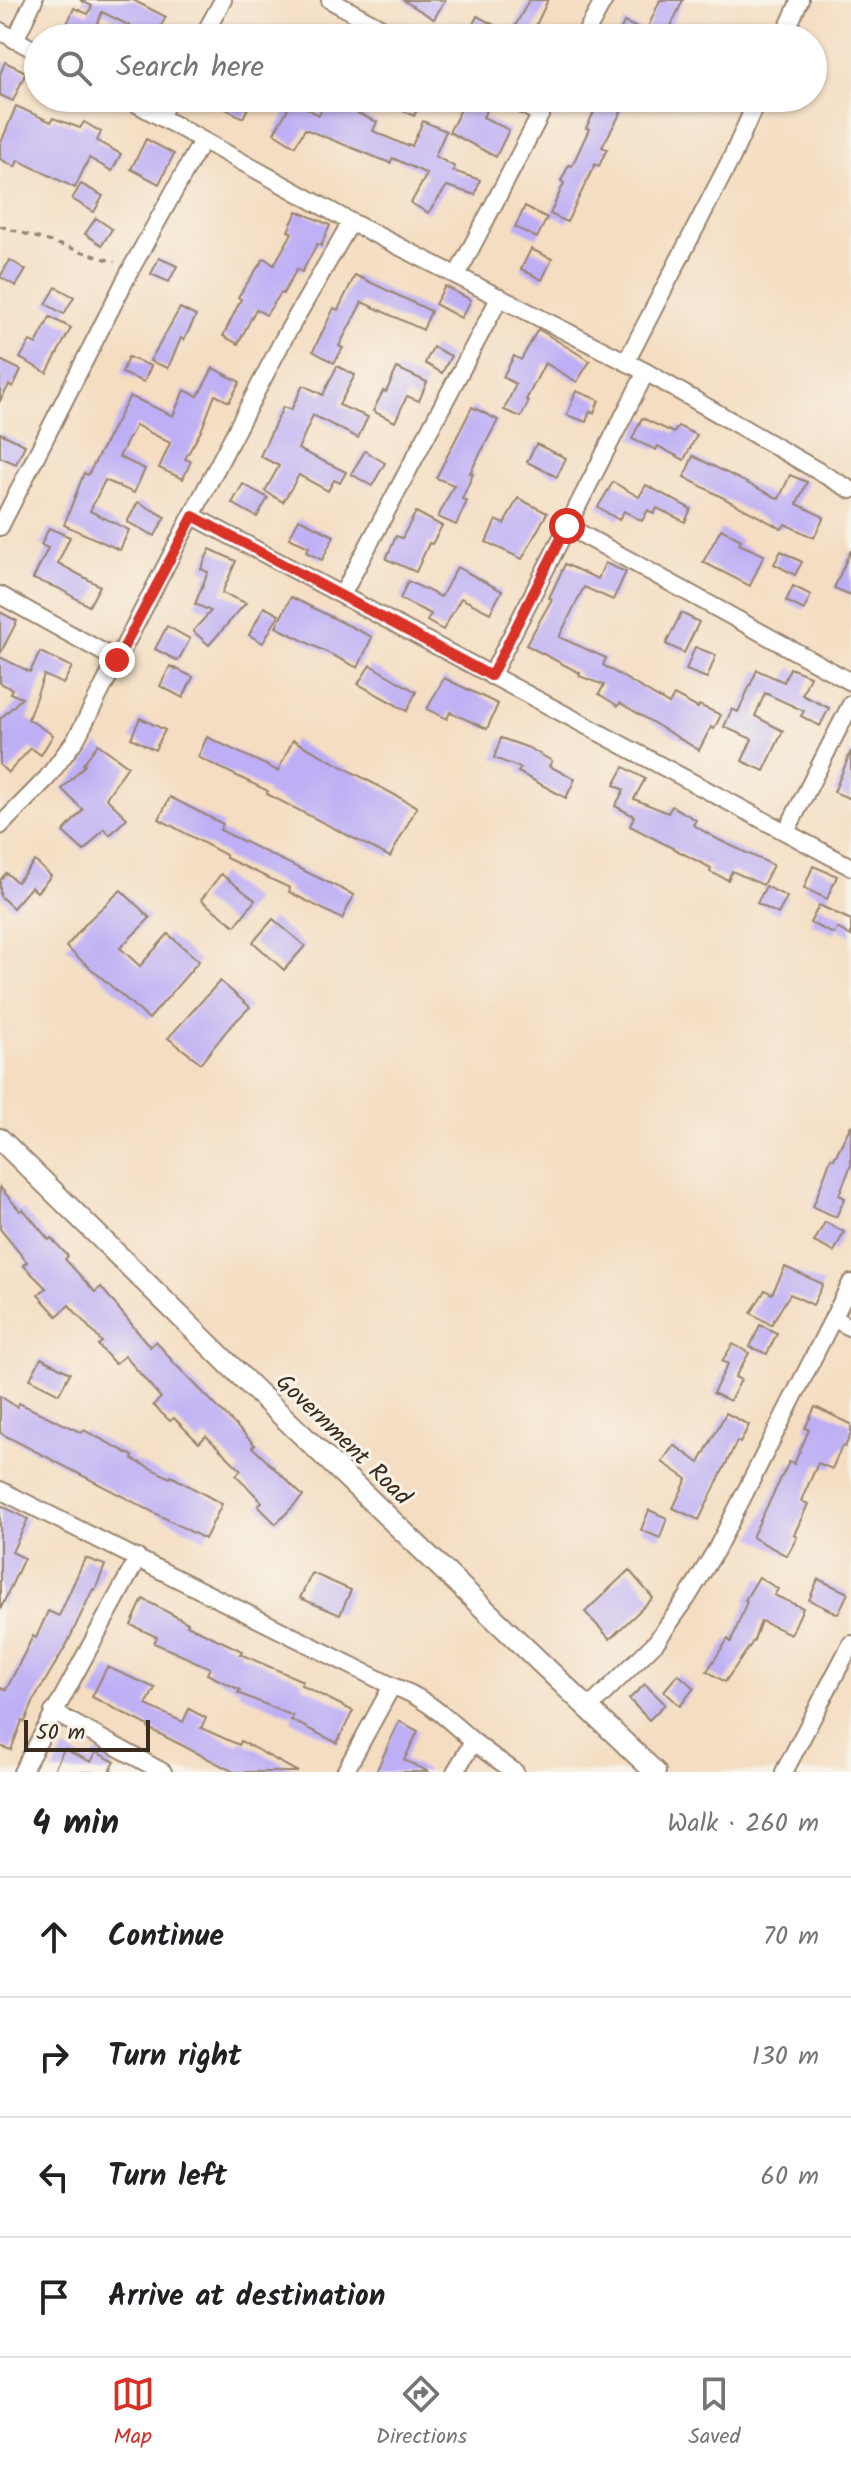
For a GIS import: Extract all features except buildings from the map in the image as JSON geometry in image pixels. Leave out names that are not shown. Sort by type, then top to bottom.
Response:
[{"type":"street","points":[[7,36],[34,0]]},
{"type":"street","points":[[210,24],[223,0]]},
{"type":"street","points":[[330,0],[374,24]]},
{"type":"street","points":[[591,24],[604,0]]},
{"type":"street","points":[[789,24],[800,0]]},
{"type":"street","points":[[152,112],[351,222],[646,372],[851,490]]},
{"type":"street","points":[[160,116],[162,112]]},
{"type":"street","points":[[457,275],[540,114],[536,112]]},
{"type":"street","points":[[626,362],[732,157],[752,112]]},
{"type":"street","points":[[0,527],[132,267],[202,141]]},
{"type":"street","points":[[0,826],[47,778],[76,739],[284,338],[351,222]]},
{"type":"street","points":[[342,595],[500,297]]},
{"type":"street","points":[[491,676],[646,372]]},
{"type":"street","points":[[193,516],[851,867]]},
{"type":"street","points":[[567,526],[851,682]]},
{"type":"street","points":[[0,595],[117,660]]},
{"type":"street","points":[[786,832],[851,704]]},
{"type":"street","name":"Government Road","points":[[0,1139],[253,1388],[655,1772]]},
{"type":"street","points":[[589,1708],[656,1642],[687,1598],[716,1550],[851,1283]]},
{"type":"street","points":[[833,1318],[851,1328]]},
{"type":"street","points":[[0,1490],[392,1686],[410,1692],[449,1718],[473,1742],[515,1772]]},
{"type":"street","points":[[22,1772],[138,1558]]},
{"type":"street","points":[[784,1772],[851,1644]]},
{"type":"street","points":[[345,1772],[392,1686]]},
{"type":"street","points":[[53,1712],[163,1772]]},
{"type":"street","points":[[455,1772],[473,1742]]},
{"type":"path","points":[[0,226],[132,267]]},
{"type":"route","points":[[117,660],[193,516],[491,676],[567,526]]}]
